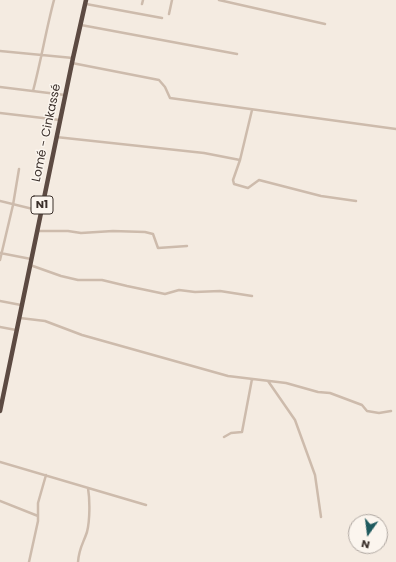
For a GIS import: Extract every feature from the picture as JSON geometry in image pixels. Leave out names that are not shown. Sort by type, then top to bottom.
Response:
[{"type":"highway","name":"Lomé - Cinkassé","points":[[0,411],[72,60],[86,2]]},
{"type":"street","points":[[33,91],[54,0]]},
{"type":"street","points":[[142,4],[143,0]]},
{"type":"street","points":[[170,14],[172,0]]},
{"type":"street","points":[[218,0],[325,24]]},
{"type":"street","points":[[86,2],[162,18]]},
{"type":"street","points":[[80,25],[237,54]]},
{"type":"street","points":[[0,51],[42,55],[72,60],[159,80],[165,87],[170,98],[396,128]]},
{"type":"street","points":[[0,87],[65,95]]},
{"type":"street","points":[[252,110],[234,184],[248,188],[259,180],[320,196],[356,201]]},
{"type":"street","points":[[0,113],[60,120]]},
{"type":"street","points":[[56,137],[204,153],[240,160]]},
{"type":"street","points":[[0,260],[13,205],[19,169]]},
{"type":"street","points":[[0,201],[41,211]]},
{"type":"street","points":[[37,231],[68,231],[81,233],[113,231],[145,232],[153,234],[158,248],[187,246]]},
{"type":"street","points":[[1,253],[31,259]]},
{"type":"street","points":[[30,265],[78,280],[102,280],[165,294],[179,290],[195,292],[220,291],[252,296]]},
{"type":"street","points":[[0,301],[22,306]]},
{"type":"street","points":[[19,318],[46,321],[82,335],[228,376],[286,383],[318,392],[330,393],[362,405],[367,411],[379,413],[391,411]]},
{"type":"street","points":[[0,327],[17,330]]},
{"type":"street","points":[[224,438],[232,433],[242,432],[252,379]]},
{"type":"street","points":[[268,381],[295,420],[315,475],[321,517]]},
{"type":"street","points":[[0,462],[146,505]]},
{"type":"street","points":[[29,562],[38,516],[38,503],[46,475]]},
{"type":"street","points":[[78,562],[80,546],[87,532],[90,499],[88,488]]},
{"type":"street","points":[[0,502],[38,516]]}]
